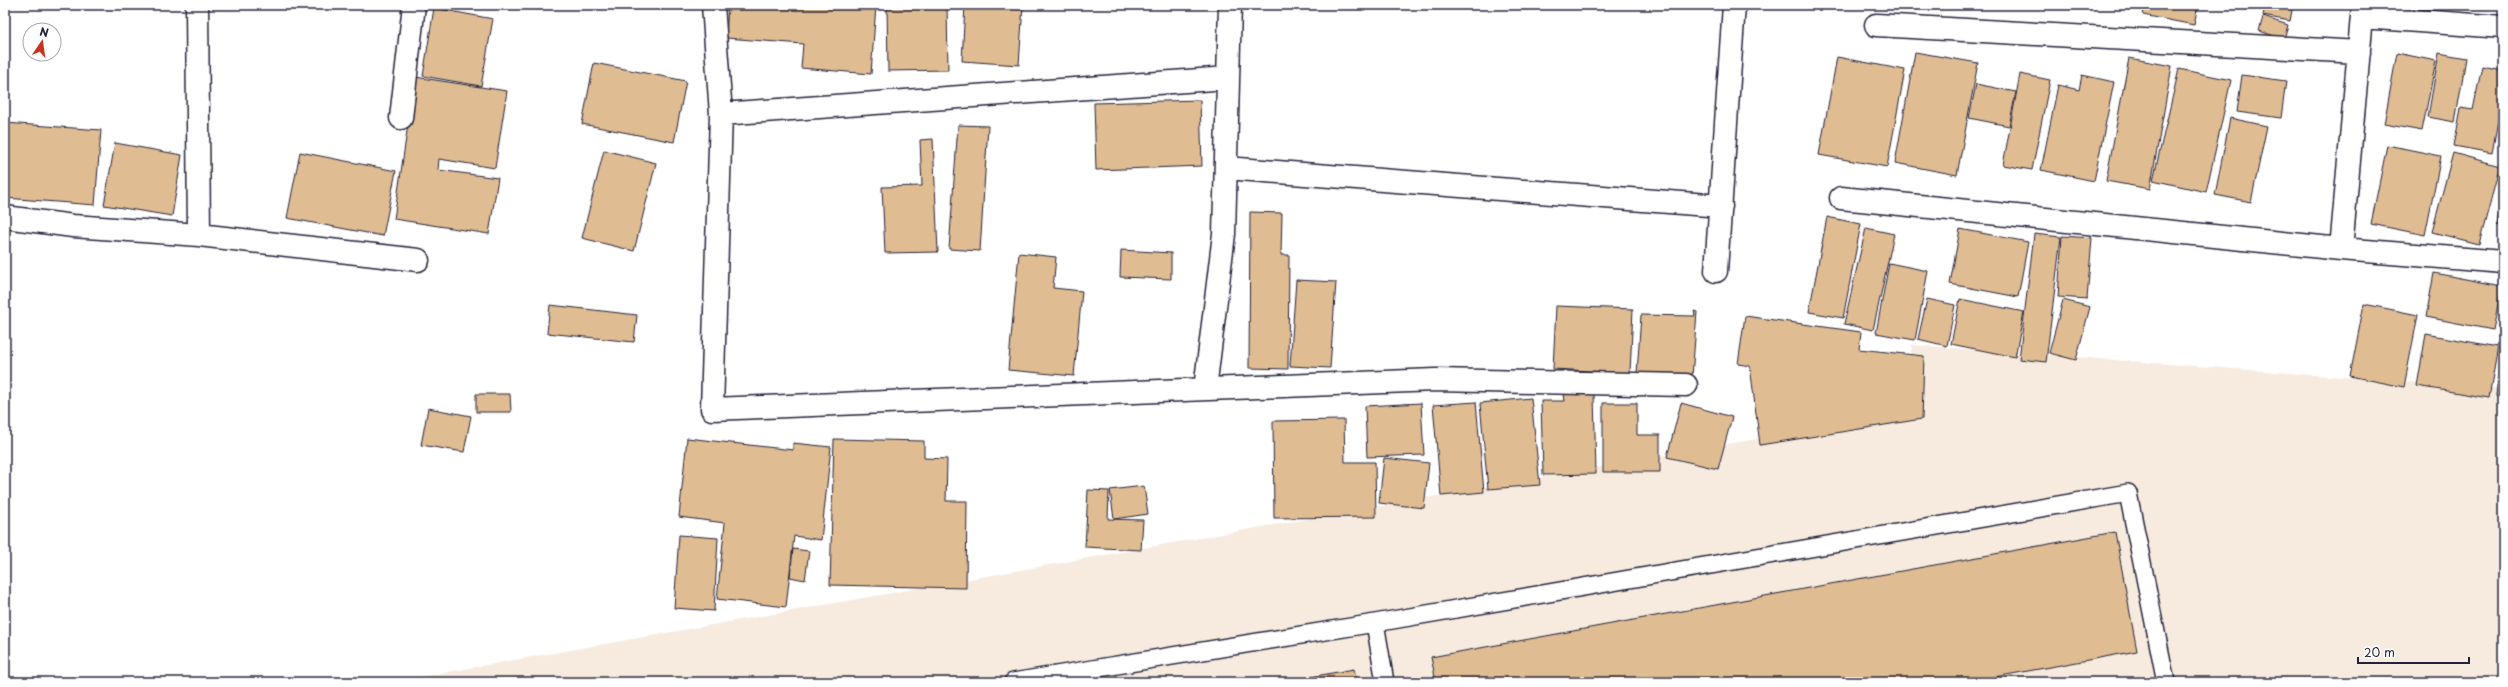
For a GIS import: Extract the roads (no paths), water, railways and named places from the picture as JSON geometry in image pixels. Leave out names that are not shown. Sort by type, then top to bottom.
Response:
[{"type":"street","points":[[197,5],[199,235]]},
{"type":"street","points":[[401,118],[414,5]]},
{"type":"street","points":[[713,5],[721,114],[712,409],[1434,380],[1686,385]]},
{"type":"street","points":[[1205,390],[1224,234],[1230,5]]},
{"type":"street","points":[[1716,271],[1734,5]]},
{"type":"street","points":[[2341,249],[2363,11],[2503,27]]},
{"type":"street","points":[[1876,25],[2359,52]]},
{"type":"street","points":[[721,114],[1228,78]]},
{"type":"street","points":[[1226,168],[1721,206]]},
{"type":"street","points":[[1841,198],[2341,249],[2503,262]]},
{"type":"street","points":[[5,217],[73,226],[199,235],[418,260]]},
{"type":"lane","points":[[1012,682],[1375,623],[2128,493],[2166,682]]},
{"type":"lane","points":[[1375,623],[1385,682]]}]
